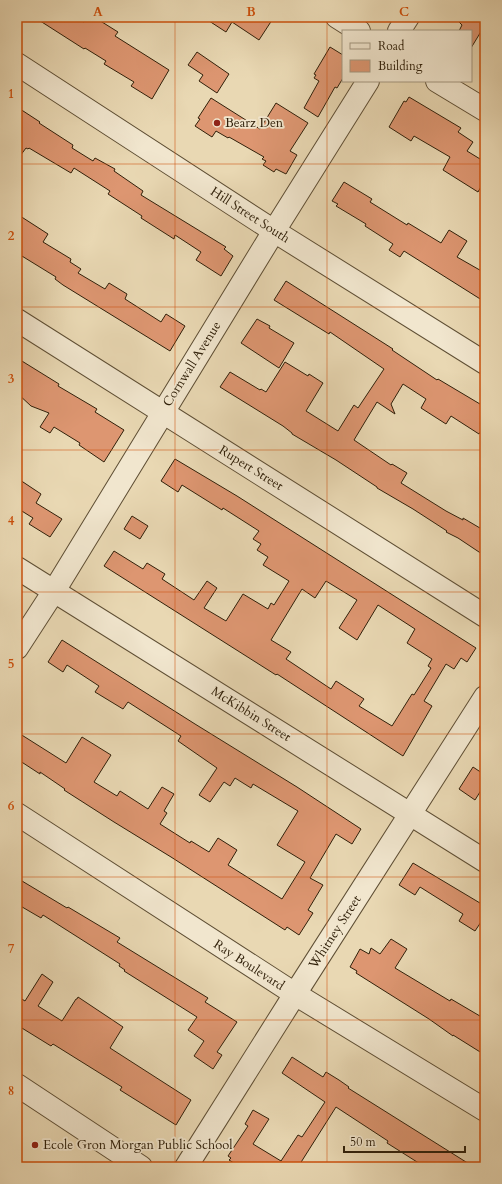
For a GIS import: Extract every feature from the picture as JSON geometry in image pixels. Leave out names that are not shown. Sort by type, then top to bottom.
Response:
[{"type":"street","points":[[337,17],[356,30]]},
{"type":"street","points":[[400,30],[408,17]]},
{"type":"street","name":"Hill Street South","points":[[17,64],[274,231],[485,363]]},
{"type":"street","name":"Cornwall Avenue","points":[[17,648],[54,591],[274,231],[367,82]]},
{"type":"street","points":[[440,82],[485,110]]},
{"type":"street","name":"Rupert Street","points":[[17,320],[485,616]]},
{"type":"street","name":"McKibbin Street","points":[[17,568],[485,861]]},
{"type":"street","name":"Whitney Street","points":[[186,1167],[485,697]]},
{"type":"street","name":"Ray Boulevard","points":[[17,814],[295,994],[485,1110]]},
{"type":"street","points":[[17,1085],[141,1167]]},
{"type":"building","points":[[34,17],[76,17],[84,22],[87,17],[94,17],[118,32],[115,36],[169,70],[152,99],[131,86],[134,82],[104,64],[106,61],[85,48],[84,49]]},
{"type":"building","points":[[203,17],[274,17],[259,40],[232,22],[226,32]]},
{"type":"building","points":[[454,17],[485,17],[485,25],[472,46],[472,30],[460,30],[462,25]]},
{"type":"building","points":[[330,47],[342,54],[342,80],[337,88],[335,87],[318,117],[304,108],[319,81],[314,78],[316,75],[314,74]]},
{"type":"building","points":[[197,52],[229,74],[217,93],[199,81],[203,75],[188,65]]},
{"type":"building","points":[[409,97],[461,128],[458,132],[473,142],[467,151],[485,162],[485,180],[478,192],[443,170],[450,157],[414,136],[411,141],[389,127],[404,101],[406,102]]},
{"type":"building","points":[[211,98],[260,129],[276,103],[308,123],[290,151],[297,155],[286,174],[276,169],[274,172],[263,165],[266,161],[262,159],[264,157],[229,137],[228,138],[216,131],[212,137],[195,126],[200,119],[198,118]]},
{"type":"building","points":[[17,107],[73,145],[72,148],[93,161],[95,158],[115,169],[114,171],[143,191],[141,195],[226,247],[224,249],[233,256],[221,276],[196,260],[201,252],[175,235],[174,239],[141,218],[142,216],[108,194],[110,191],[74,168],[71,173],[29,148],[26,148],[17,160]]},
{"type":"building","points":[[344,182],[372,199],[370,202],[407,225],[408,223],[441,243],[449,230],[467,241],[457,257],[485,273],[485,302],[404,251],[400,257],[389,250],[393,244],[365,226],[366,224],[336,206],[338,204],[332,201]]},
{"type":"building","points":[[17,214],[48,234],[43,242],[71,259],[70,262],[81,269],[78,273],[105,289],[109,283],[127,294],[125,299],[161,322],[166,314],[185,326],[170,351],[63,285],[55,279],[56,277],[17,253]]},
{"type":"building","points":[[286,281],[393,349],[392,350],[437,380],[438,379],[485,407],[485,425],[479,434],[451,416],[446,424],[421,408],[426,399],[403,384],[391,404],[395,414],[377,402],[354,440],[391,465],[392,464],[407,473],[401,483],[446,511],[463,520],[463,518],[485,531],[485,556],[220,387],[230,372],[266,392],[285,362],[323,383],[306,411],[338,431],[354,405],[358,408],[384,369],[330,332],[329,334],[274,300]]},
{"type":"building","points":[[257,319],[270,326],[269,328],[294,343],[279,368],[241,343]]},
{"type":"building","points":[[17,358],[59,384],[58,386],[97,409],[95,412],[124,430],[104,462],[79,445],[80,443],[54,427],[50,433],[40,427],[49,413],[31,406],[17,393]]},
{"type":"building","points":[[175,459],[237,496],[476,648],[467,662],[461,658],[454,669],[446,664],[424,701],[432,706],[403,756],[277,674],[276,675],[104,566],[114,551],[143,569],[147,563],[165,574],[162,579],[194,600],[207,581],[217,588],[204,608],[226,621],[243,594],[268,609],[271,603],[274,605],[289,581],[263,565],[268,557],[257,550],[261,544],[253,539],[259,531],[223,508],[222,510],[182,485],[178,492],[161,481]],"holes":[[[326,581],[357,600],[339,628],[357,640],[378,605],[415,629],[407,643],[432,659],[428,666],[431,668],[414,695],[412,694],[392,726],[359,706],[364,699],[336,681],[331,689],[286,659],[291,652],[271,640],[302,589],[315,598]]]},
{"type":"building","points":[[17,478],[41,494],[36,503],[62,519],[50,537],[29,524],[33,518],[17,508]]},
{"type":"building","points":[[132,516],[148,526],[140,539],[124,529]]},
{"type":"building","points":[[62,640],[297,787],[361,829],[352,844],[336,834],[310,878],[323,885],[308,910],[313,913],[299,935],[287,927],[285,930],[64,790],[65,789],[40,772],[40,774],[17,759],[17,732],[66,763],[82,737],[111,755],[94,782],[117,796],[120,791],[148,809],[162,787],[174,794],[164,811],[167,813],[160,824],[190,843],[191,841],[209,852],[218,838],[237,850],[228,865],[282,899],[305,862],[277,845],[298,811],[253,784],[251,788],[235,778],[230,786],[224,782],[210,802],[199,795],[217,768],[178,741],[181,736],[128,702],[123,709],[95,692],[99,686],[67,665],[63,672],[48,662]]},
{"type":"building","points":[[473,767],[485,775],[485,784],[475,800],[459,789]]},
{"type":"building","points":[[413,863],[485,906],[485,916],[475,931],[459,921],[463,914],[420,887],[415,895],[399,885]]},
{"type":"building","points":[[17,878],[120,938],[117,942],[208,998],[205,1002],[237,1022],[217,1052],[222,1055],[213,1069],[194,1056],[204,1041],[188,1030],[197,1017],[124,971],[125,970],[119,966],[120,964],[43,915],[41,918],[17,904]]},
{"type":"building","points":[[391,939],[407,949],[395,968],[450,1001],[451,999],[485,1019],[485,1055],[356,973],[357,971],[350,967],[360,949],[369,954],[371,948],[380,954]]},
{"type":"building","points":[[42,974],[53,982],[38,1006],[62,1021],[78,997],[123,1027],[110,1048],[191,1100],[176,1125],[120,1090],[122,1087],[53,1044],[51,1046],[17,1025],[17,996],[25,1001]]},
{"type":"building","points":[[292,1057],[323,1077],[326,1072],[349,1087],[348,1088],[474,1167],[425,1167],[387,1143],[388,1141],[336,1107],[298,1167],[240,1167],[229,1160],[231,1158],[228,1156],[248,1126],[245,1124],[253,1110],[269,1119],[253,1144],[281,1161],[298,1135],[302,1137],[325,1102],[282,1073]]},
{"type":"place","name":"Bearz Den","points":[[217,123]]},
{"type":"place","name":"Ecole Gron Morgan Public School","points":[[35,1145]]}]
